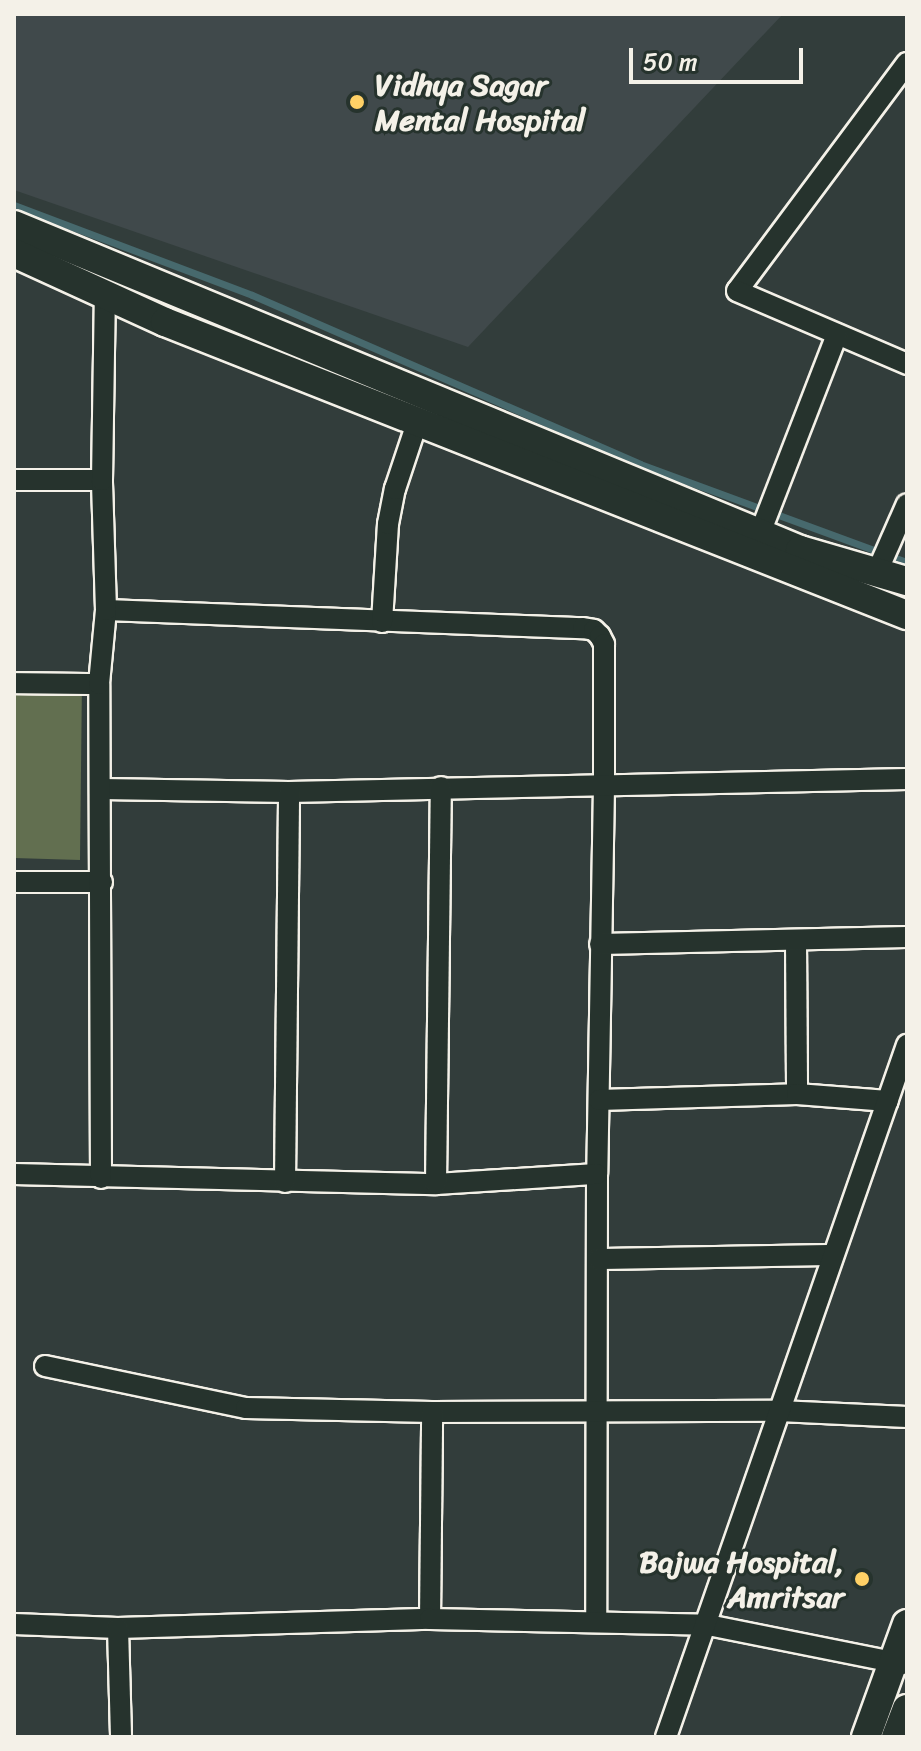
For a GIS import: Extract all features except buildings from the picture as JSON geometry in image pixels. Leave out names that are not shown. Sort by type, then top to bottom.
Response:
[{"type":"street","points":[[907,63],[737,291],[907,364]]},
{"type":"street","points":[[14,225],[800,550],[907,581]]},
{"type":"street","points":[[14,253],[105,294],[417,423],[907,615]]},
{"type":"street","points":[[101,1178],[102,789],[99,684],[106,610],[102,480],[105,294]]},
{"type":"street","points":[[760,533],[837,334]]},
{"type":"street","points":[[382,622],[388,524],[402,465],[417,423]]},
{"type":"street","points":[[14,480],[102,480]]},
{"type":"street","points":[[877,572],[907,504]]},
{"type":"street","points":[[106,610],[594,630],[604,644],[597,1174],[596,1620]]},
{"type":"street","points":[[14,683],[99,684]]},
{"type":"street","points":[[102,789],[289,792],[907,779]]},
{"type":"street","points":[[436,1184],[441,787]]},
{"type":"street","points":[[285,1182],[289,792]]},
{"type":"street","points":[[14,882],[102,882]]},
{"type":"street","points":[[600,944],[907,937]]},
{"type":"street","points":[[796,941],[797,1094]]},
{"type":"street","points":[[666,1737],[708,1625],[832,1255],[907,1045]]},
{"type":"street","points":[[599,1100],[797,1094],[888,1101]]},
{"type":"street","points":[[14,1174],[436,1184],[597,1174]]},
{"type":"street","points":[[598,1259],[832,1255]]},
{"type":"street","points":[[45,1366],[246,1408],[432,1412],[779,1411],[907,1417]]},
{"type":"street","points":[[430,1619],[432,1412]]},
{"type":"street","points":[[14,1624],[118,1628],[430,1619],[596,1620],[708,1625],[901,1663]]},
{"type":"street","points":[[866,1737],[901,1663],[907,1624]]},
{"type":"street","points":[[118,1628],[121,1737]]},
{"type":"street","points":[[896,1737],[907,1709]]},
{"type":"shaded area","name":"Vidhya Sagar Mental Hospital","points":[[14,14],[783,14],[468,347],[14,190]]},
{"type":"green space","points":[[14,679],[82,680],[80,860],[14,858]]},
{"type":"waterway","points":[[14,205],[252,295],[640,464],[907,562]]},
{"type":"place","name":"Vidhya Sagar Mental Hospital","points":[[357,102]]},
{"type":"place","name":"Bajwa Hospital, Amritsar","points":[[862,1579]]}]
